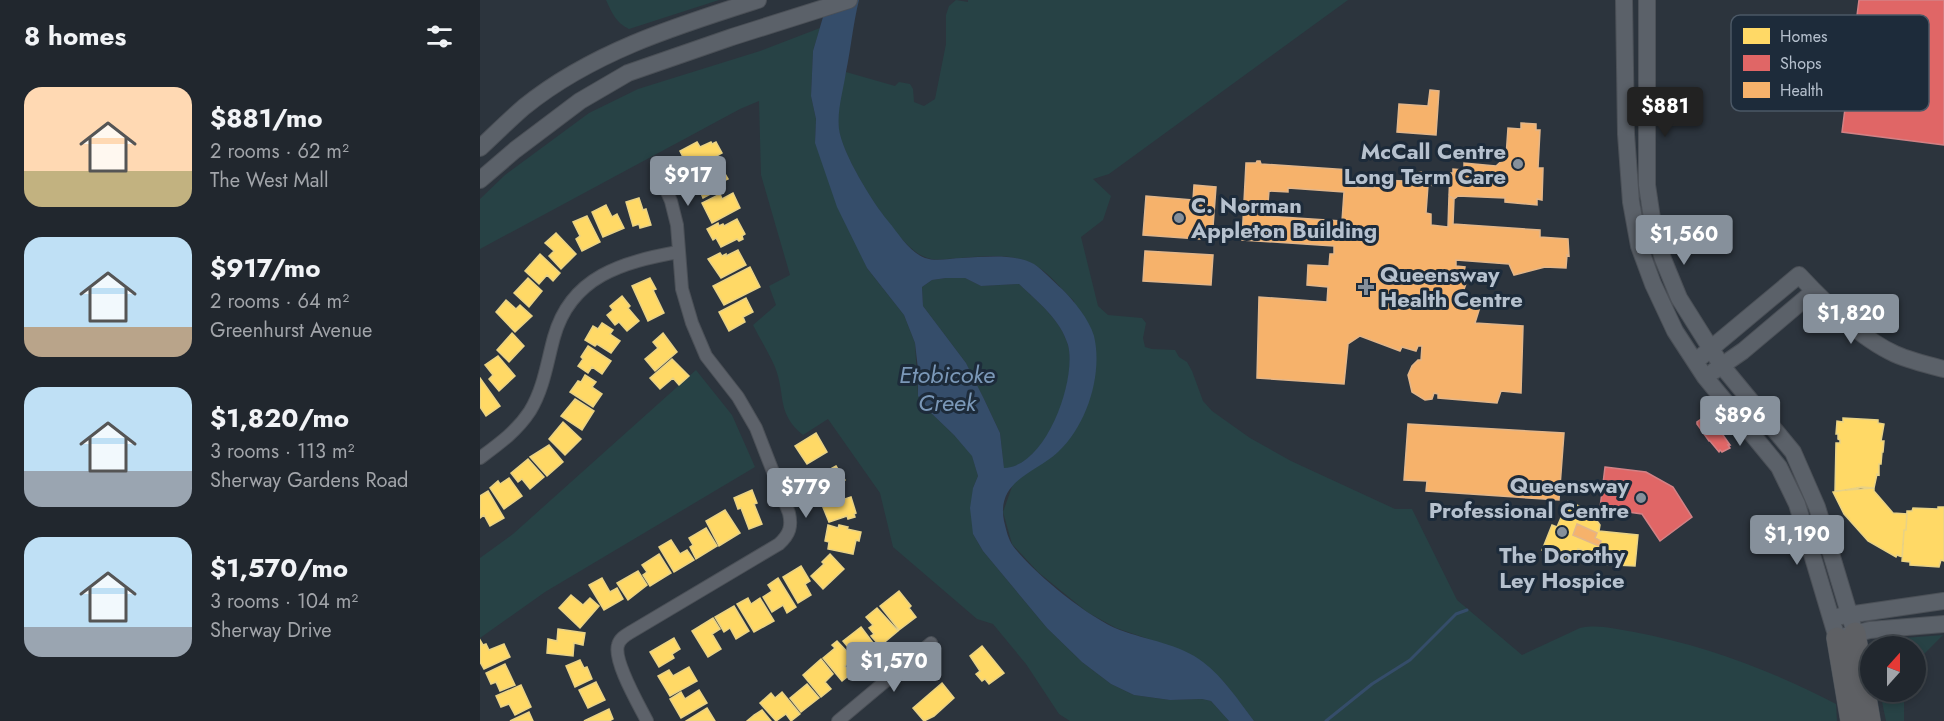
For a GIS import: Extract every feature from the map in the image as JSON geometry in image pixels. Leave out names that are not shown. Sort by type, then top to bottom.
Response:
[{"type":"highway","points":[[1843,626],[1851,721]]},
{"type":"highway","points":[[1843,626],[1870,721]]},
{"type":"main road","points":[[480,148],[525,106],[571,75],[608,55],[675,26],[758,0]]},
{"type":"main road","points":[[480,180],[571,107],[628,73],[849,0]]},
{"type":"main road","points":[[1624,0],[1626,134],[1631,202],[1639,246],[1653,284],[1675,331],[1694,362],[1779,467],[1797,504],[1843,626]]},
{"type":"main road","points":[[1647,0],[1647,185],[1653,225],[1663,259],[1679,298],[1722,366],[1793,452],[1817,507],[1843,626]]},
{"type":"main road","points":[[1694,362],[1799,275],[1854,326],[1889,351],[1944,369]]},
{"type":"main road","points":[[1706,377],[1814,291]]},
{"type":"main road","points":[[1843,626],[1944,602]]},
{"type":"main road","points":[[1843,626],[1944,624]]},
{"type":"street","points":[[647,721],[620,662],[617,651],[621,640],[779,544],[786,538],[791,527],[789,513],[756,428],[738,397],[706,356],[698,338],[682,289],[675,217],[671,201],[658,172]]},
{"type":"street","points":[[480,458],[510,435],[528,413],[541,387],[556,328],[567,308],[582,290],[600,275],[621,265],[678,252]]},
{"type":"street","points":[[838,721],[931,643]]},
{"type":"green space","points":[[606,0],[719,0],[629,29],[618,21]]},
{"type":"green space","points":[[956,0],[968,2],[968,0],[1348,0],[1109,174],[1093,179],[1111,196],[1103,220],[1081,237],[1098,306],[1108,315],[1142,318],[1146,323],[1143,338],[1145,347],[1175,350],[1192,371],[1203,401],[1212,411],[1250,438],[1291,461],[1395,509],[1412,509],[1457,600],[1522,655],[1580,628],[1587,627],[1607,627],[1660,637],[1738,660],[1812,692],[1836,704],[1837,721],[1254,721],[1224,682],[1175,648],[1116,628],[1087,612],[1038,572],[1012,544],[1003,512],[1013,484],[1077,428],[1074,301],[1044,271],[1016,258],[998,256],[934,259],[913,250],[900,237],[873,201],[851,162],[839,131],[839,109],[846,72],[895,86],[899,82],[910,84],[913,89],[914,102],[924,106],[935,99],[946,44],[946,15],[949,6]]},
{"type":"green space","points":[[820,28],[813,51],[811,96],[816,119],[815,143],[867,268],[904,315],[915,343],[918,396],[930,412],[972,455],[978,476],[973,488],[973,534],[983,551],[1047,628],[1082,662],[1111,684],[1134,695],[1170,700],[1211,701],[1229,721],[1070,721],[1059,714],[1026,664],[993,624],[977,619],[893,547],[880,493],[828,419],[803,435],[794,427],[785,411],[775,367],[753,325],[776,305],[769,286],[790,275],[761,175],[759,101],[740,109],[480,249],[480,199],[505,175],[589,113],[638,89],[760,51]]},
{"type":"green space","points":[[965,278],[981,286],[1019,284],[1048,312],[1065,336],[1070,360],[1068,379],[1056,419],[1046,438],[1034,453],[1020,464],[1004,469],[1000,433],[984,399],[966,363],[923,306],[922,287],[932,280]]},
{"type":"green space","points":[[696,370],[732,415],[755,467],[545,592],[480,638],[480,558],[513,534]]},
{"type":"green space","points":[[1943,635],[1926,652],[1926,636]]},
{"type":"green space","points":[[1882,702],[1904,702],[1904,721],[1886,721]]},
{"type":"water","name":"Etobicoke Creek","points":[[828,0],[859,0],[840,107],[841,139],[867,190],[909,247],[919,255],[930,259],[999,256],[1017,258],[1034,264],[1071,299],[1092,330],[1096,366],[1085,413],[1068,441],[1058,452],[1020,479],[1006,496],[1003,507],[1004,521],[1013,546],[1047,581],[1092,615],[1120,630],[1184,651],[1203,662],[1224,682],[1254,721],[1229,721],[1211,701],[1170,700],[1134,695],[1111,684],[1082,662],[1047,628],[983,551],[973,534],[970,508],[973,488],[978,476],[972,456],[918,396],[915,343],[904,315],[867,268],[837,207],[815,143],[816,119],[811,96],[813,51]],"holes":[[[965,278],[981,286],[1019,284],[1054,319],[1068,345],[1070,360],[1068,379],[1055,419],[1045,438],[1033,453],[1019,464],[1004,468],[1000,433],[984,399],[966,363],[923,306],[922,287],[932,280]]]},
{"type":"building: Homes","points":[[697,142],[700,147],[716,142],[722,153],[690,171],[680,151]]},
{"type":"building: Homes","points":[[720,165],[728,179],[717,184],[720,189],[703,198],[695,179]]},
{"type":"building: Homes","points":[[733,193],[740,208],[712,223],[702,203],[720,194],[722,199]]},
{"type":"building: Homes","points":[[639,198],[643,210],[646,209],[651,225],[640,228],[639,224],[633,226],[626,202]]},
{"type":"building: Homes","points":[[606,205],[612,217],[617,214],[624,228],[603,237],[592,212]]},
{"type":"building: Homes","points":[[587,216],[600,242],[582,251],[576,239],[580,236],[573,222]]},
{"type":"building: Homes","points":[[737,219],[745,234],[742,236],[743,239],[739,241],[737,239],[721,247],[716,238],[713,240],[707,229],[718,223],[719,226],[723,224],[724,226]]},
{"type":"building: Homes","points":[[556,233],[576,254],[561,269],[549,256],[554,251],[545,243]]},
{"type":"building: Homes","points":[[738,250],[746,265],[721,278],[708,259],[720,253],[726,256]]},
{"type":"building: Homes","points":[[540,254],[560,273],[553,281],[547,275],[539,284],[525,271]]},
{"type":"building: Homes","points":[[750,267],[760,287],[724,305],[713,286]]},
{"type":"building: Homes","points":[[528,278],[542,291],[529,307],[514,293]]},
{"type":"building: Homes","points":[[650,278],[664,313],[648,321],[632,286]]},
{"type":"building: Homes","points":[[622,296],[639,321],[627,331],[619,322],[615,325],[607,315],[613,310],[610,306]]},
{"type":"building: Homes","points":[[746,298],[753,312],[743,317],[745,322],[729,331],[719,312]]},
{"type":"building: Homes","points":[[506,300],[516,309],[520,305],[532,316],[515,332],[496,312]]},
{"type":"building: Homes","points":[[602,323],[613,330],[610,334],[620,341],[611,353],[585,340],[593,326],[598,329]]},
{"type":"building: Homes","points":[[512,333],[524,346],[509,362],[497,350]]},
{"type":"building: Homes","points":[[663,333],[677,352],[655,371],[645,359],[658,348],[653,342]]},
{"type":"building: Homes","points":[[588,346],[611,361],[602,374],[592,367],[588,373],[578,366]]},
{"type":"building: Homes","points":[[498,356],[515,376],[499,391],[489,379],[493,375],[485,365]]},
{"type":"building: Homes","points":[[672,359],[689,376],[679,385],[673,378],[660,389],[650,378]]},
{"type":"building: Homes","points":[[585,375],[596,382],[592,387],[602,394],[593,407],[570,392]]},
{"type":"building: Homes","points":[[480,378],[500,406],[486,416],[480,407]]},
{"type":"building: Homes","points":[[575,399],[594,411],[582,430],[561,416]]},
{"type":"building: Homes","points":[[1843,418],[1878,420],[1878,423],[1884,424],[1881,441],[1884,441],[1883,452],[1874,488],[1835,491],[1836,443],[1840,443],[1838,434],[1836,434],[1837,421],[1843,422]]},
{"type":"building: Homes","points":[[563,422],[581,439],[565,455],[549,439]]},
{"type":"building: Homes","points":[[816,433],[827,452],[807,464],[795,446]]},
{"type":"building: Homes","points":[[549,445],[563,462],[547,476],[530,457]]},
{"type":"building: Homes","points":[[528,459],[544,477],[530,489],[522,479],[518,482],[511,473]]},
{"type":"building: Homes","points":[[836,466],[845,480],[820,495],[806,478],[817,470],[819,473],[824,470],[825,472]]},
{"type":"building: Homes","points":[[509,478],[522,496],[504,509],[490,488],[498,481],[500,484]]},
{"type":"building: Homes","points":[[1862,487],[1874,488],[1874,491],[1893,513],[1907,514],[1902,557],[1897,555],[1896,557],[1868,541],[1844,514],[1833,492]]},
{"type":"building: Homes","points":[[752,490],[757,503],[754,504],[762,524],[749,529],[741,508],[738,509],[734,498]]},
{"type":"building: Homes","points":[[488,491],[504,518],[490,526],[484,515],[480,518],[480,496]]},
{"type":"building: Homes","points":[[832,496],[833,500],[838,498],[839,501],[851,497],[855,517],[848,519],[847,516],[829,522],[820,500]]},
{"type":"building: Homes","name":"The Dorothy Ley Hospice","points":[[1568,501],[1590,511],[1593,515],[1591,518],[1600,525],[1599,531],[1638,535],[1635,566],[1596,564],[1597,555],[1578,549],[1571,563],[1542,550],[1552,525],[1557,527]],"holes":[[[1577,524],[1597,533],[1595,538],[1601,541],[1599,546],[1573,535]]]},
{"type":"building: Homes","points":[[1938,507],[1944,507],[1944,561],[1941,560],[1939,567],[1910,565],[1910,562],[1902,561],[1907,511],[1912,511],[1913,508],[1938,509]]},
{"type":"building: Homes","points":[[725,510],[740,533],[719,546],[706,521]]},
{"type":"building: Homes","points":[[828,525],[838,528],[839,525],[861,532],[859,541],[856,540],[853,554],[828,549],[829,542],[825,541]]},
{"type":"building: Homes","points":[[706,528],[717,546],[696,559],[690,547],[693,545],[689,538]]},
{"type":"building: Homes","points":[[671,540],[680,554],[687,550],[694,560],[674,572],[659,547]]},
{"type":"building: Homes","points":[[659,554],[671,573],[650,586],[643,575],[647,572],[642,565]]},
{"type":"building: Homes","points":[[830,554],[844,569],[823,589],[811,576],[824,564],[822,562]]},
{"type":"building: Homes","points":[[801,566],[810,581],[805,584],[811,595],[798,603],[783,577]]},
{"type":"building: Homes","points":[[638,571],[647,585],[628,600],[617,583]]},
{"type":"building: Homes","points":[[602,578],[610,592],[617,588],[623,599],[604,610],[589,585]]},
{"type":"building: Homes","points":[[778,578],[796,607],[787,613],[783,605],[772,612],[763,597],[772,591],[768,585]]},
{"type":"building: Homes","points":[[899,591],[911,606],[909,608],[916,617],[899,630],[880,606]]},
{"type":"building: Homes","points":[[571,595],[583,605],[590,598],[599,606],[580,628],[559,608]]},
{"type":"building: Homes","points":[[748,598],[751,604],[760,598],[774,621],[754,632],[737,604]]},
{"type":"building: Homes","points":[[734,606],[749,631],[736,639],[730,628],[724,632],[715,617]]},
{"type":"building: Homes","points":[[877,608],[898,631],[880,646],[871,636],[874,634],[869,628],[873,625],[866,617]]},
{"type":"building: Homes","points":[[713,618],[720,629],[712,634],[721,649],[708,657],[692,631]]},
{"type":"building: Homes","points":[[861,627],[873,643],[866,649],[872,657],[863,665],[843,641]]},
{"type":"building: Homes","points":[[558,629],[585,633],[583,645],[574,643],[573,656],[547,653],[548,639],[557,641]]},
{"type":"building: Homes","points":[[674,638],[680,649],[672,654],[674,658],[659,667],[650,652]]},
{"type":"building: Homes","points":[[480,640],[489,650],[504,644],[510,657],[484,669],[480,662]]},
{"type":"building: Homes","points":[[837,641],[854,659],[845,666],[852,673],[842,681],[823,658],[835,648],[832,645]]},
{"type":"building: Homes","points":[[982,646],[1004,673],[989,684],[985,679],[982,681],[976,674],[980,671],[970,656]]},
{"type":"building: Homes","points":[[821,659],[833,674],[825,682],[831,689],[821,697],[803,675]]},
{"type":"building: Homes","points":[[580,660],[584,668],[587,667],[592,679],[575,687],[566,666]]},
{"type":"building: Homes","points":[[505,664],[515,685],[500,691],[496,682],[491,684],[486,673]]},
{"type":"building: Homes","points":[[689,667],[697,681],[670,696],[658,676],[669,670],[673,676]]},
{"type":"building: Homes","points":[[596,682],[605,700],[588,708],[579,690]]},
{"type":"building: Homes","points":[[942,683],[954,698],[934,716],[924,721],[913,708]]},
{"type":"building: Homes","points":[[807,684],[819,698],[801,712],[790,698]]},
{"type":"building: Homes","points":[[521,685],[531,707],[515,715],[509,704],[501,707],[496,696]]},
{"type":"building: Homes","points":[[699,690],[707,703],[681,718],[670,699],[681,692],[685,699]]},
{"type":"building: Homes","points":[[782,692],[800,714],[791,721],[786,714],[776,721],[760,703],[771,693],[775,698]]},
{"type":"building: Homes","points":[[707,708],[715,721],[686,721]]},
{"type":"building: Homes","points":[[609,709],[613,719],[609,721],[584,721]]},
{"type":"building: Homes","points":[[762,710],[771,721],[747,721],[754,715]]},
{"type":"building: Homes","points":[[529,712],[533,721],[510,721]]},
{"type":"building: Shops","points":[[1859,0],[1944,0],[1944,145],[1842,132],[1845,111],[1929,111],[1929,15],[1857,15]]},
{"type":"building: Shops","points":[[1706,416],[1714,422],[1730,448],[1719,452],[1709,441],[1697,424]]},
{"type":"building: Shops","name":"Queensway Professional Centre","points":[[1605,467],[1646,472],[1673,487],[1692,517],[1660,541],[1642,514],[1600,508]]},
{"type":"building: Health","points":[[1430,90],[1439,91],[1436,135],[1397,132],[1399,104],[1428,106]]},
{"type":"building: Health","name":"McCall Centre Long Term Care","points":[[1521,123],[1536,124],[1536,130],[1540,130],[1538,168],[1543,168],[1542,200],[1537,199],[1537,205],[1505,202],[1505,198],[1458,196],[1454,199],[1449,196],[1450,173],[1453,173],[1453,169],[1464,170],[1464,163],[1496,166],[1506,157],[1508,128],[1521,129]]},
{"type":"building: Health","points":[[1260,161],[1261,164],[1350,170],[1349,187],[1374,188],[1376,180],[1406,181],[1406,177],[1411,176],[1412,172],[1421,172],[1422,177],[1438,178],[1437,186],[1428,185],[1426,213],[1431,214],[1431,225],[1448,227],[1449,196],[1454,199],[1453,224],[1540,230],[1540,237],[1568,239],[1569,256],[1567,255],[1566,268],[1545,267],[1514,275],[1509,264],[1456,260],[1456,266],[1465,267],[1464,272],[1470,272],[1460,301],[1480,307],[1475,323],[1523,326],[1521,393],[1501,391],[1497,403],[1438,398],[1438,394],[1434,393],[1432,399],[1425,400],[1412,392],[1408,375],[1412,366],[1421,360],[1422,346],[1418,346],[1416,351],[1402,347],[1400,351],[1360,336],[1348,344],[1344,384],[1257,378],[1259,297],[1327,302],[1328,287],[1307,285],[1308,265],[1329,266],[1330,254],[1334,254],[1334,246],[1242,240],[1246,163]],"holes":[[[1288,188],[1344,192],[1342,221],[1267,216],[1269,191],[1288,192]]]},
{"type":"building: Health","name":"C. Norman Appleton Building","points":[[1194,185],[1216,187],[1212,240],[1143,235],[1146,196],[1193,200]]},
{"type":"building: Health","points":[[1145,251],[1213,255],[1211,285],[1143,281]]},
{"type":"building: Health","points":[[1408,424],[1564,433],[1559,500],[1426,491],[1427,481],[1404,480]]},
{"type":"building: Health","points":[[1577,524],[1597,533],[1595,538],[1601,541],[1599,546],[1573,535]]},
{"type":"waterway","points":[[1326,721],[1372,684],[1410,660],[1456,614],[1467,610]]},
{"type":"place","name":"McCall Centre Long Term Care","points":[[1518,164]]},
{"type":"place","name":"C. Norman Appleton Building","points":[[1179,218]]},
{"type":"place","name":"Queensway Health Centre","points":[[1366,287]]},
{"type":"place","name":"Queensway Professional Centre","points":[[1641,498]]},
{"type":"place","name":"The Dorothy Ley Hospice","points":[[1562,532]]}]
